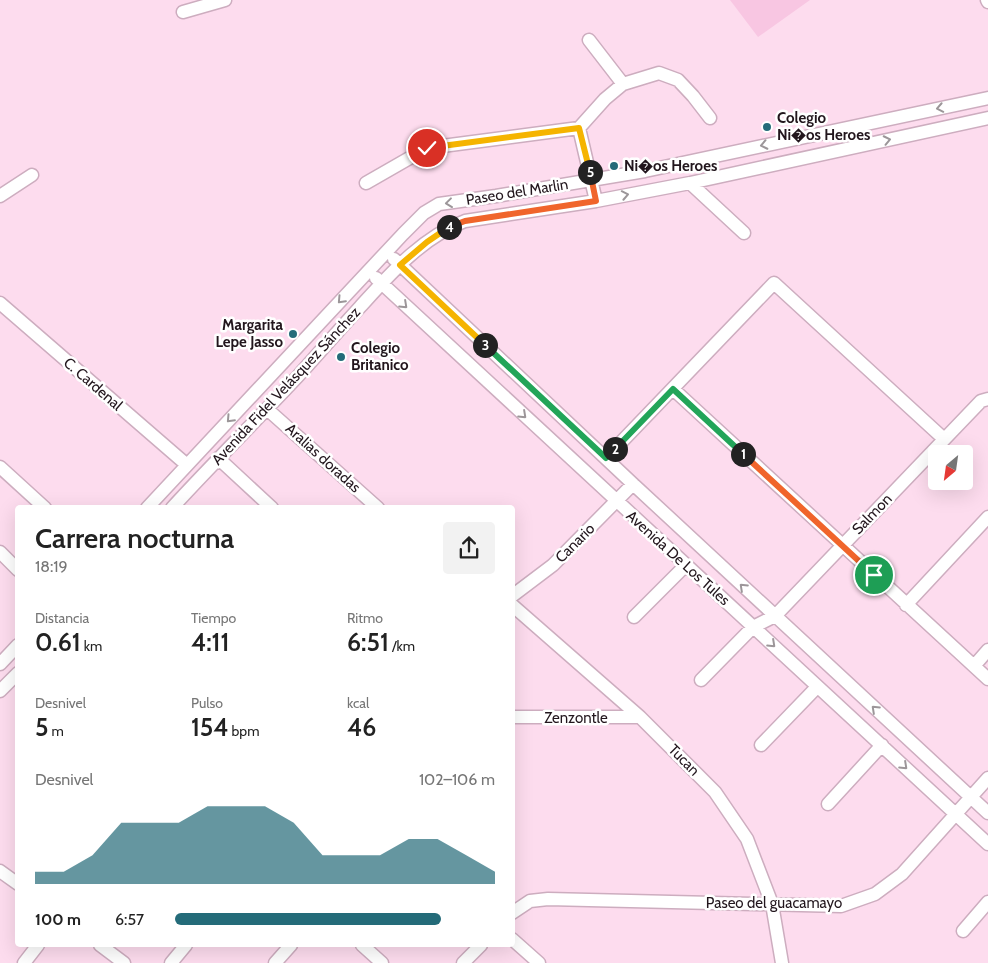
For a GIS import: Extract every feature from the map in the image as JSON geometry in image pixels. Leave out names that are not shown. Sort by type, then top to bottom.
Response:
[{"type":"street","points":[[183,12],[226,0]]},
{"type":"street","points":[[589,40],[623,84]]},
{"type":"street","points":[[366,183],[427,148],[579,128],[605,99],[623,84],[659,73],[678,80],[710,118]]},
{"type":"street","name":"Paseo del Marlin","points":[[387,252],[424,213],[439,204],[645,171],[988,98]]},
{"type":"street","name":"Paseo del Marlin","points":[[400,265],[427,242],[449,227],[465,221],[596,201],[690,183],[988,118]]},
{"type":"street","points":[[579,128],[596,201]]},
{"type":"street","points":[[810,136],[815,156]]},
{"type":"street","points":[[0,196],[32,175]]},
{"type":"street","points":[[690,183],[744,233]]},
{"type":"street","name":"Avenida De Los Tules","points":[[387,252],[633,484],[988,813]]},
{"type":"street","name":"Avenida Fidel Velásquez Sánchez","points":[[150,505],[387,252]]},
{"type":"street","name":"Avenida Fidel Velásquez Sánchez","points":[[175,505],[267,409],[400,265]]},
{"type":"street","name":"Avenida De Los Tules","points":[[369,271],[988,844]]},
{"type":"street","points":[[606,458],[774,283],[944,439]]},
{"type":"street","name":"C. Cardenal","points":[[0,303],[187,465]]},
{"type":"street","points":[[673,389],[988,679]]},
{"type":"street","name":"Salmon","points":[[701,680],[753,627],[775,616],[981,401],[988,399]]},
{"type":"street","name":"Aralias doradas","points":[[267,409],[375,505]]},
{"type":"street","points":[[218,458],[269,505]]},
{"type":"street","points":[[0,467],[42,505]]},
{"type":"street","name":"Canario","points":[[515,594],[553,565],[633,484]]},
{"type":"street","points":[[906,604],[988,517]]},
{"type":"street","points":[[0,552],[15,567]]},
{"type":"street","points":[[634,617],[686,565]]},
{"type":"street","name":"Tucan","points":[[515,608],[640,717],[715,792],[747,839],[772,904],[782,963]]},
{"type":"street","points":[[0,664],[15,649]]},
{"type":"street","points":[[974,666],[988,650]]},
{"type":"street","points":[[0,691],[15,676]]},
{"type":"street","points":[[761,745],[817,687]]},
{"type":"street","name":"Zenzontle","points":[[515,717],[640,717]]},
{"type":"street","points":[[828,804],[882,745]]},
{"type":"street","name":"Paseo del guacamayo","points":[[515,911],[530,901],[548,899],[841,906],[875,894],[902,874],[988,778]]},
{"type":"street","points":[[0,871],[15,882]]},
{"type":"street","points":[[963,931],[988,902]]},
{"type":"street","points":[[515,942],[539,963]]},
{"type":"street","points":[[24,963],[36,947]]},
{"type":"street","points":[[103,947],[124,963]]},
{"type":"street","points":[[171,963],[184,947]]},
{"type":"street","points":[[275,963],[289,947]]},
{"type":"street","points":[[364,947],[382,963]]},
{"type":"street","points":[[463,963],[478,947]]},
{"type":"shaded area","points":[[730,0],[810,0],[758,37]]},
{"type":"place","name":"Colegio Ni�os Heroes","points":[[767,127]]},
{"type":"place","name":"Ni�os Heroes","points":[[614,166]]},
{"type":"place","name":"Margarita Lepe Jasso","points":[[293,334]]},
{"type":"place","name":"Colegio Britanico","points":[[341,357]]},
{"type":"route","points":[[427,148],[579,128],[596,201],[465,221],[449,227],[427,242],[400,265],[606,458],[673,389],[874,575]]}]
